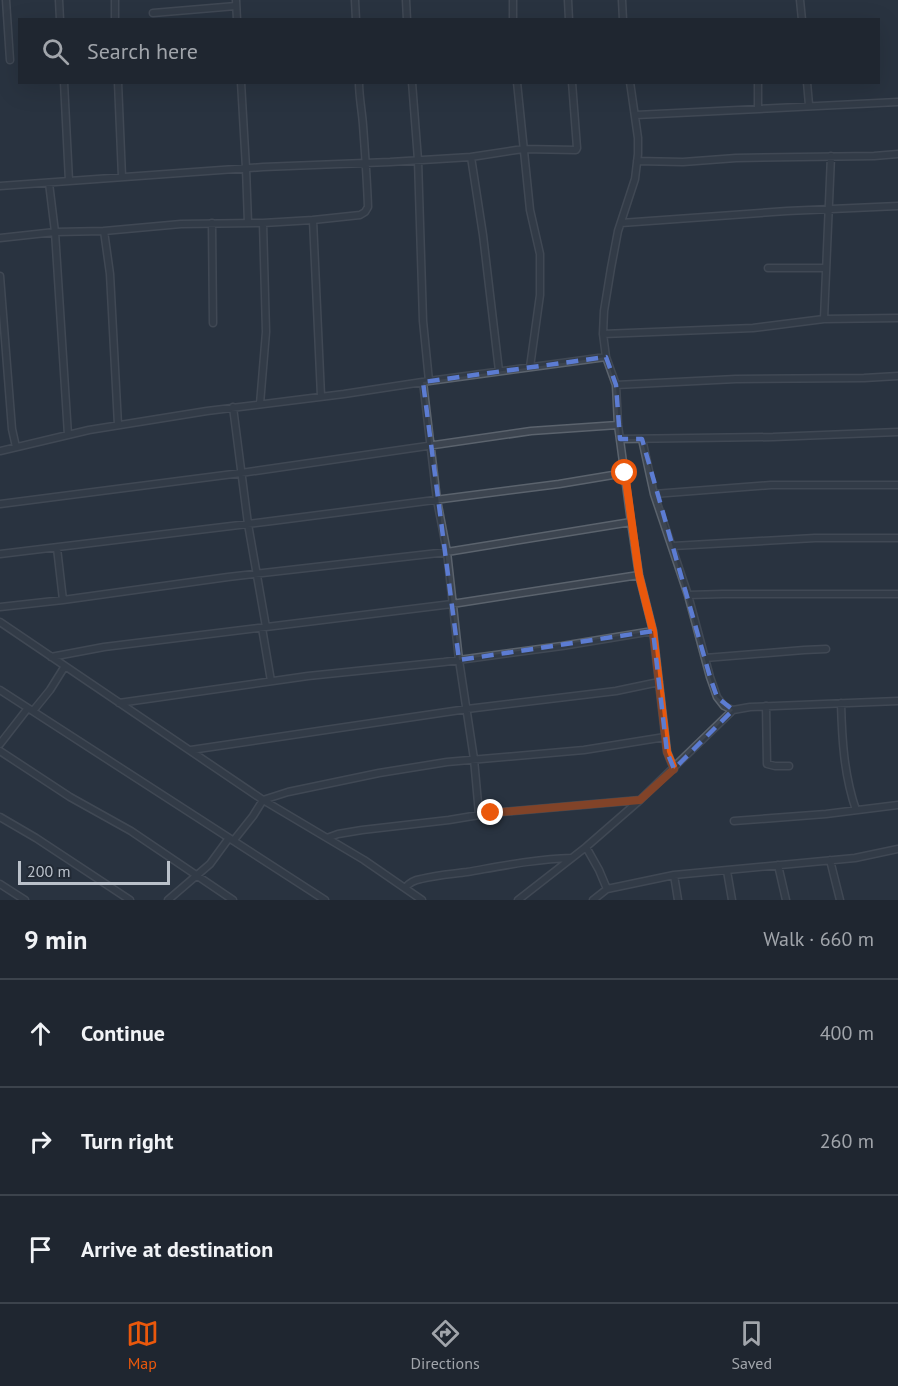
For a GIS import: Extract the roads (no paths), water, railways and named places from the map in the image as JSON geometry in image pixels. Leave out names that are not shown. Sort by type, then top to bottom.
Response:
[{"type":"street","points":[[6,0],[10,60]]},
{"type":"street","points":[[59,0],[60,18]]},
{"type":"street","points":[[115,0],[116,18]]},
{"type":"street","points":[[355,0],[356,18]]},
{"type":"street","points":[[406,0],[407,18]]},
{"type":"street","points":[[513,0],[513,18]]},
{"type":"street","points":[[567,0],[568,18]]},
{"type":"street","points":[[622,0],[623,18]]},
{"type":"street","points":[[800,0],[802,18]]},
{"type":"street","points":[[153,13],[236,3],[237,18]]},
{"type":"street","points":[[64,84],[69,181]]},
{"type":"street","points":[[118,84],[122,177]]},
{"type":"street","points":[[241,84],[248,223]]},
{"type":"street","points":[[0,238],[55,232],[104,231],[181,224],[262,223],[360,215],[368,207],[359,84]]},
{"type":"street","points":[[412,84],[418,160],[423,321],[431,445],[474,759],[479,814]]},
{"type":"street","points":[[517,84],[530,210],[540,254],[540,295],[530,367]]},
{"type":"street","points":[[0,186],[246,168],[471,157],[523,149],[577,149],[572,84]]},
{"type":"street","points":[[630,84],[639,138],[637,161],[635,178],[621,223],[611,268],[603,334],[606,357],[616,385],[618,425],[639,575],[653,631],[667,752],[674,769]]},
{"type":"street","points":[[758,84],[758,109]]},
{"type":"street","points":[[807,84],[809,105]]},
{"type":"street","points":[[636,115],[898,102]]},
{"type":"street","points":[[637,161],[683,162],[736,158],[898,154]]},
{"type":"street","points":[[824,319],[831,156]]},
{"type":"street","points":[[471,157],[499,371]]},
{"type":"street","points":[[49,183],[55,232],[68,435]]},
{"type":"street","points":[[621,223],[787,211],[898,206]]},
{"type":"street","points":[[314,220],[321,396]]},
{"type":"street","points":[[212,223],[213,323]]},
{"type":"street","points":[[260,404],[266,332],[262,223]]},
{"type":"street","points":[[104,231],[110,274],[118,426]]},
{"type":"street","points":[[768,268],[825,268]]},
{"type":"street","points":[[0,276],[12,429],[16,447]]},
{"type":"street","points":[[603,334],[753,327],[824,319],[898,318]]},
{"type":"street","points":[[0,451],[68,435],[233,407],[606,357]]},
{"type":"street","points":[[616,385],[736,379],[898,376]]},
{"type":"street","points":[[233,407],[271,681]]},
{"type":"street","points":[[0,504],[241,473],[531,431],[618,425]]},
{"type":"street","points":[[620,439],[773,437],[898,432]]},
{"type":"street","points":[[642,439],[654,494],[673,546],[717,697],[724,706],[733,710]]},
{"type":"street","points":[[0,554],[437,500],[625,473]]},
{"type":"street","points":[[654,494],[771,486],[898,485]]},
{"type":"street","points":[[0,607],[447,552],[631,522]]},
{"type":"street","points":[[673,546],[815,538],[898,538]]},
{"type":"street","points":[[57,548],[63,600]]},
{"type":"street","points":[[51,657],[104,647],[452,604],[639,575]]},
{"type":"street","points":[[688,596],[898,594]]},
{"type":"street","points":[[0,622],[263,800],[364,860],[422,900]]},
{"type":"street","points":[[119,703],[271,681],[459,660],[653,631]]},
{"type":"street","points":[[705,658],[777,651],[826,650]]},
{"type":"street","points":[[0,744],[50,690],[65,666]]},
{"type":"street","points":[[191,750],[467,709],[616,691],[659,682]]},
{"type":"street","points":[[0,690],[326,900]]},
{"type":"street","points":[[518,900],[586,847],[640,800],[733,710],[766,706],[898,701]]},
{"type":"street","points":[[841,703],[844,763],[856,810]]},
{"type":"street","points":[[766,706],[767,764],[789,766]]},
{"type":"street","points":[[168,900],[210,864],[263,800],[288,792],[379,773],[447,762],[584,750],[665,737]]},
{"type":"street","points":[[0,751],[70,797],[131,831],[233,900]]},
{"type":"street","points":[[327,838],[362,830],[449,820],[479,814],[640,800]]},
{"type":"street","points":[[734,822],[898,805]]},
{"type":"street","points":[[0,817],[130,900]]},
{"type":"street","points":[[586,847],[607,888]]},
{"type":"street","points":[[592,900],[607,888],[675,875],[855,858],[898,849]]},
{"type":"street","points":[[405,888],[419,879],[440,875],[541,860],[571,858]]},
{"type":"street","points":[[830,860],[840,900]]},
{"type":"street","points":[[778,864],[786,900]]},
{"type":"street","points":[[727,871],[732,900]]},
{"type":"street","points":[[675,875],[678,900]]},
{"type":"street","points":[[0,884],[25,900]]}]
